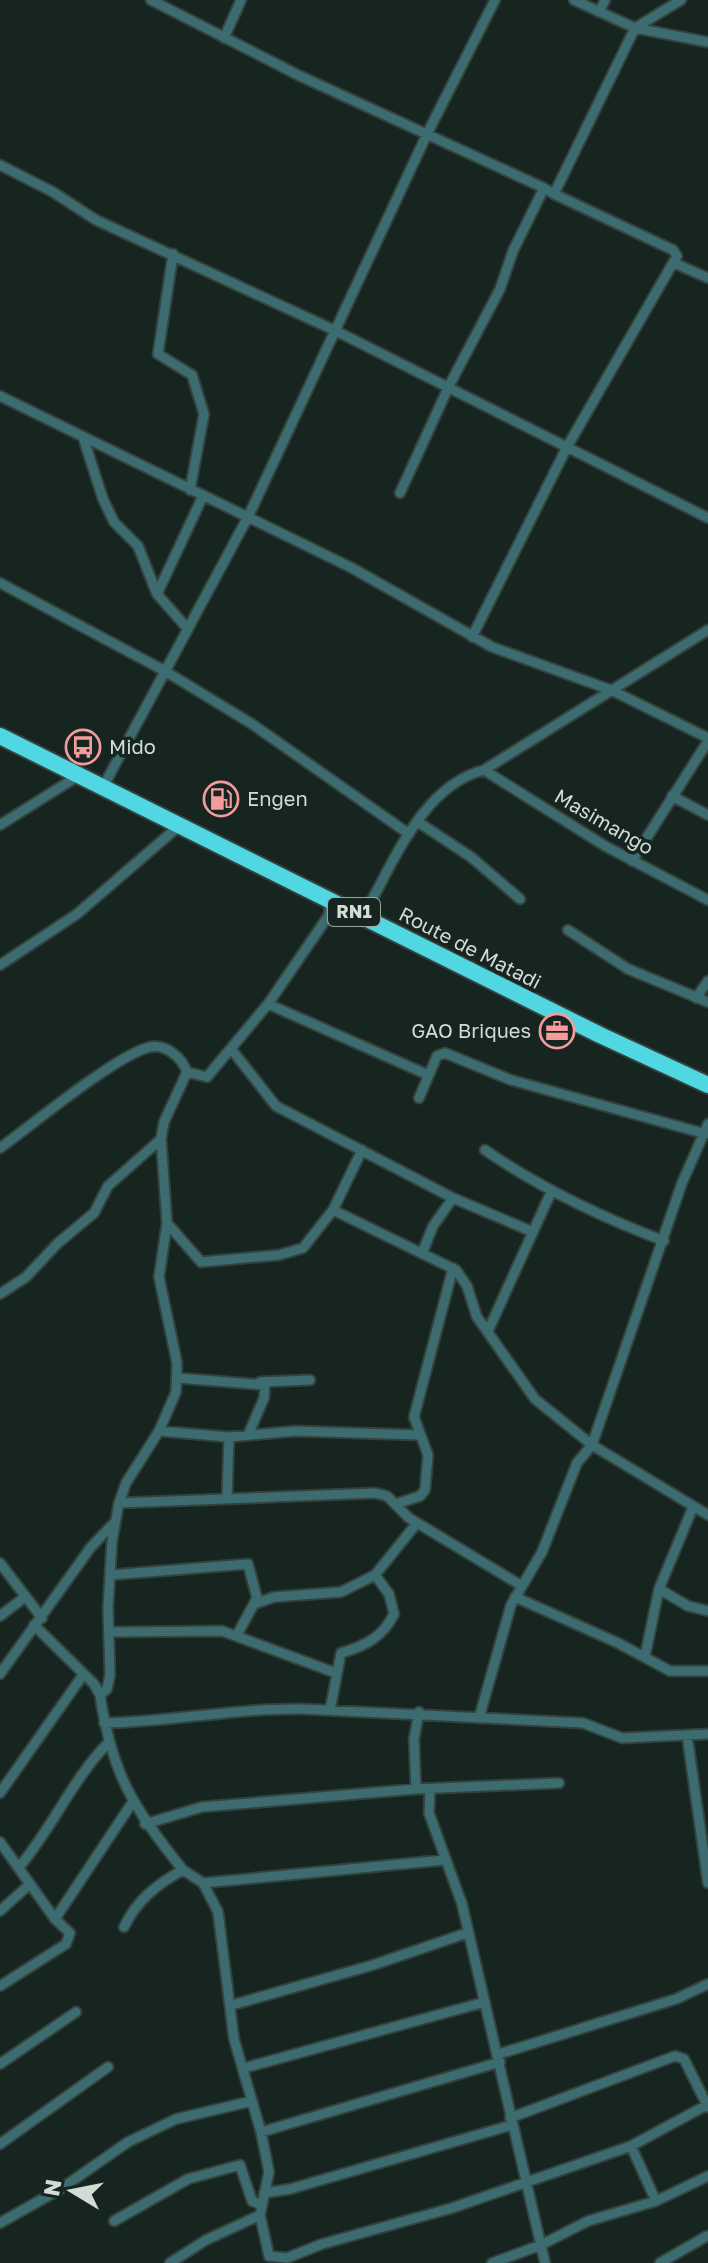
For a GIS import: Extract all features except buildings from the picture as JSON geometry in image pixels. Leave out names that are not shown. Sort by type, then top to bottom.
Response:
[{"type":"highway","name":"Route de Matadi","points":[[0,736],[708,1085]]},
{"type":"street","points":[[151,0],[224,38],[673,250],[677,256],[567,447],[472,637]]},
{"type":"street","points":[[224,38],[241,0]]},
{"type":"street","points":[[103,787],[248,517],[428,132],[495,0]]},
{"type":"street","points":[[574,0],[635,28],[708,42]]},
{"type":"street","points":[[599,12],[605,0]]},
{"type":"street","points":[[554,194],[635,28],[681,0]]},
{"type":"street","points":[[0,165],[53,192],[96,220],[449,386],[708,518]]},
{"type":"street","points":[[400,493],[449,386],[500,289],[513,251],[544,188]]},
{"type":"street","points":[[173,254],[158,354],[192,375],[200,397],[202,434],[190,490]]},
{"type":"street","points":[[674,263],[708,278]]},
{"type":"street","points":[[0,396],[352,568],[472,637],[611,690],[708,739],[632,861]]},
{"type":"street","points":[[83,437],[103,499],[114,522],[138,546],[157,594],[188,629]]},
{"type":"street","points":[[157,594],[203,496]]},
{"type":"street","points":[[0,583],[165,671],[252,724],[409,834]]},
{"type":"street","points":[[363,916],[409,834],[463,775],[484,770],[707,631]]},
{"type":"street","name":"Masimango","points":[[484,770],[632,861],[708,900]]},
{"type":"street","points":[[0,825],[78,776]]},
{"type":"street","points":[[672,796],[708,815]]},
{"type":"street","points":[[418,822],[471,857],[520,899]]},
{"type":"street","points":[[0,965],[77,914],[179,826]]},
{"type":"street","points":[[187,1072],[207,1077],[232,1050],[329,915],[330,901]]},
{"type":"street","points":[[568,930],[628,969],[708,1002]]},
{"type":"street","points":[[696,998],[708,981]]},
{"type":"street","points":[[268,1004],[426,1074]]},
{"type":"street","points":[[0,1148],[83,1087],[144,1050],[158,1047],[183,1060],[187,1072],[164,1122],[161,1139],[167,1223],[159,1277],[172,1329],[178,1378],[176,1392],[159,1431],[126,1483],[113,1523],[110,1675],[107,1689],[100,1695]]},
{"type":"street","points":[[232,1050],[276,1106],[453,1198],[533,1232]]},
{"type":"street","points":[[419,1098],[426,1074],[437,1056],[445,1053],[511,1080],[707,1129],[682,1183],[592,1445],[577,1463],[542,1552],[515,1597],[479,1718]]},
{"type":"street","points":[[0,1294],[26,1277],[58,1243],[94,1213],[108,1186],[161,1139]]},
{"type":"street","points":[[167,1223],[189,1244],[196,1257],[208,1263],[296,1252],[309,1241],[333,1210],[362,1150]]},
{"type":"street","points":[[485,1150],[520,1174],[609,1221],[664,1241]]},
{"type":"street","points":[[488,1331],[552,1190]]},
{"type":"street","points":[[423,1251],[433,1226],[453,1198]]},
{"type":"street","points":[[333,1210],[453,1268],[467,1286],[477,1317],[513,1373],[535,1399],[592,1445],[708,1515]]},
{"type":"street","points":[[396,1504],[420,1496],[425,1490],[428,1455],[414,1417],[453,1268]]},
{"type":"street","points":[[178,1378],[260,1382],[310,1380]]},
{"type":"street","points":[[248,1435],[265,1393],[265,1385],[260,1382]]},
{"type":"street","points":[[159,1431],[229,1437],[356,1431],[419,1435]]},
{"type":"street","points":[[227,1498],[229,1437]]},
{"type":"street","points":[[119,1503],[375,1493],[396,1504],[417,1523],[522,1586]]},
{"type":"street","points":[[645,1656],[659,1589],[693,1507]]},
{"type":"street","points":[[0,1674],[91,1547],[113,1523]]},
{"type":"street","points":[[254,1604],[274,1597],[341,1592],[375,1575],[417,1523]]},
{"type":"street","points":[[0,1563],[25,1597],[38,1622],[100,1695],[118,1774],[145,1824],[183,1870],[203,1883],[218,1912],[234,2039],[261,2132],[269,2172],[264,2193],[261,2210],[269,2259],[287,2258],[322,2244],[452,2208],[525,2180],[631,2146],[707,2106],[684,2059],[675,2056],[511,2122],[264,2193]]},
{"type":"street","points":[[110,1575],[245,1563],[250,1566],[256,1590],[254,1604],[237,1635]]},
{"type":"street","points":[[330,1710],[341,1653],[364,1646],[386,1629],[394,1614],[389,1594],[375,1575]]},
{"type":"street","points":[[659,1589],[688,1606],[708,1611]]},
{"type":"street","points":[[0,1616],[25,1597]]},
{"type":"street","points":[[515,1597],[645,1656],[670,1671],[708,1671]]},
{"type":"street","points":[[110,1632],[210,1630],[237,1635],[276,1653],[336,1673]]},
{"type":"street","points":[[0,1793],[83,1675]]},
{"type":"street","points":[[104,1723],[182,1719],[257,1709],[330,1710],[419,1712],[583,1723],[622,1738],[708,1734]]},
{"type":"street","points":[[416,1789],[414,1739],[419,1712]]},
{"type":"street","points":[[687,1735],[708,1883]]},
{"type":"street","points":[[20,1866],[89,1764],[109,1742]]},
{"type":"street","points":[[145,1824],[202,1807],[416,1789],[559,1783]]},
{"type":"street","points":[[430,1789],[429,1813],[462,1904],[545,2263]]},
{"type":"street","points":[[55,1919],[132,1803]]},
{"type":"street","points":[[0,1842],[55,1919],[70,1933],[66,1944],[0,1986]]},
{"type":"street","points":[[203,1883],[444,1860]]},
{"type":"street","points":[[124,1927],[133,1908],[162,1882],[183,1870]]},
{"type":"street","points":[[0,1911],[30,1884]]},
{"type":"street","points":[[232,2005],[373,1965],[467,1933]]},
{"type":"street","points":[[261,2132],[500,2058],[676,1999],[708,1984]]},
{"type":"street","points":[[244,2068],[485,2002]]},
{"type":"street","points":[[0,2064],[76,2012]]},
{"type":"street","points":[[0,2144],[108,2067]]},
{"type":"street","points":[[0,2223],[70,2184],[128,2142],[176,2119],[252,2101]]},
{"type":"street","points":[[631,2146],[656,2201]]},
{"type":"street","points":[[114,2221],[188,2179],[240,2165],[252,2201],[261,2210]]},
{"type":"street","points":[[492,2263],[541,2245],[588,2221],[656,2201],[708,2176]]},
{"type":"street","points":[[170,2263],[261,2210]]},
{"type":"street","points":[[660,2263],[707,2236]]},
{"type":"place","name":"Mido","points":[[83,747]]},
{"type":"place","name":"Engen","points":[[221,799]]},
{"type":"place","name":"GAO Briques","points":[[557,1031]]}]
